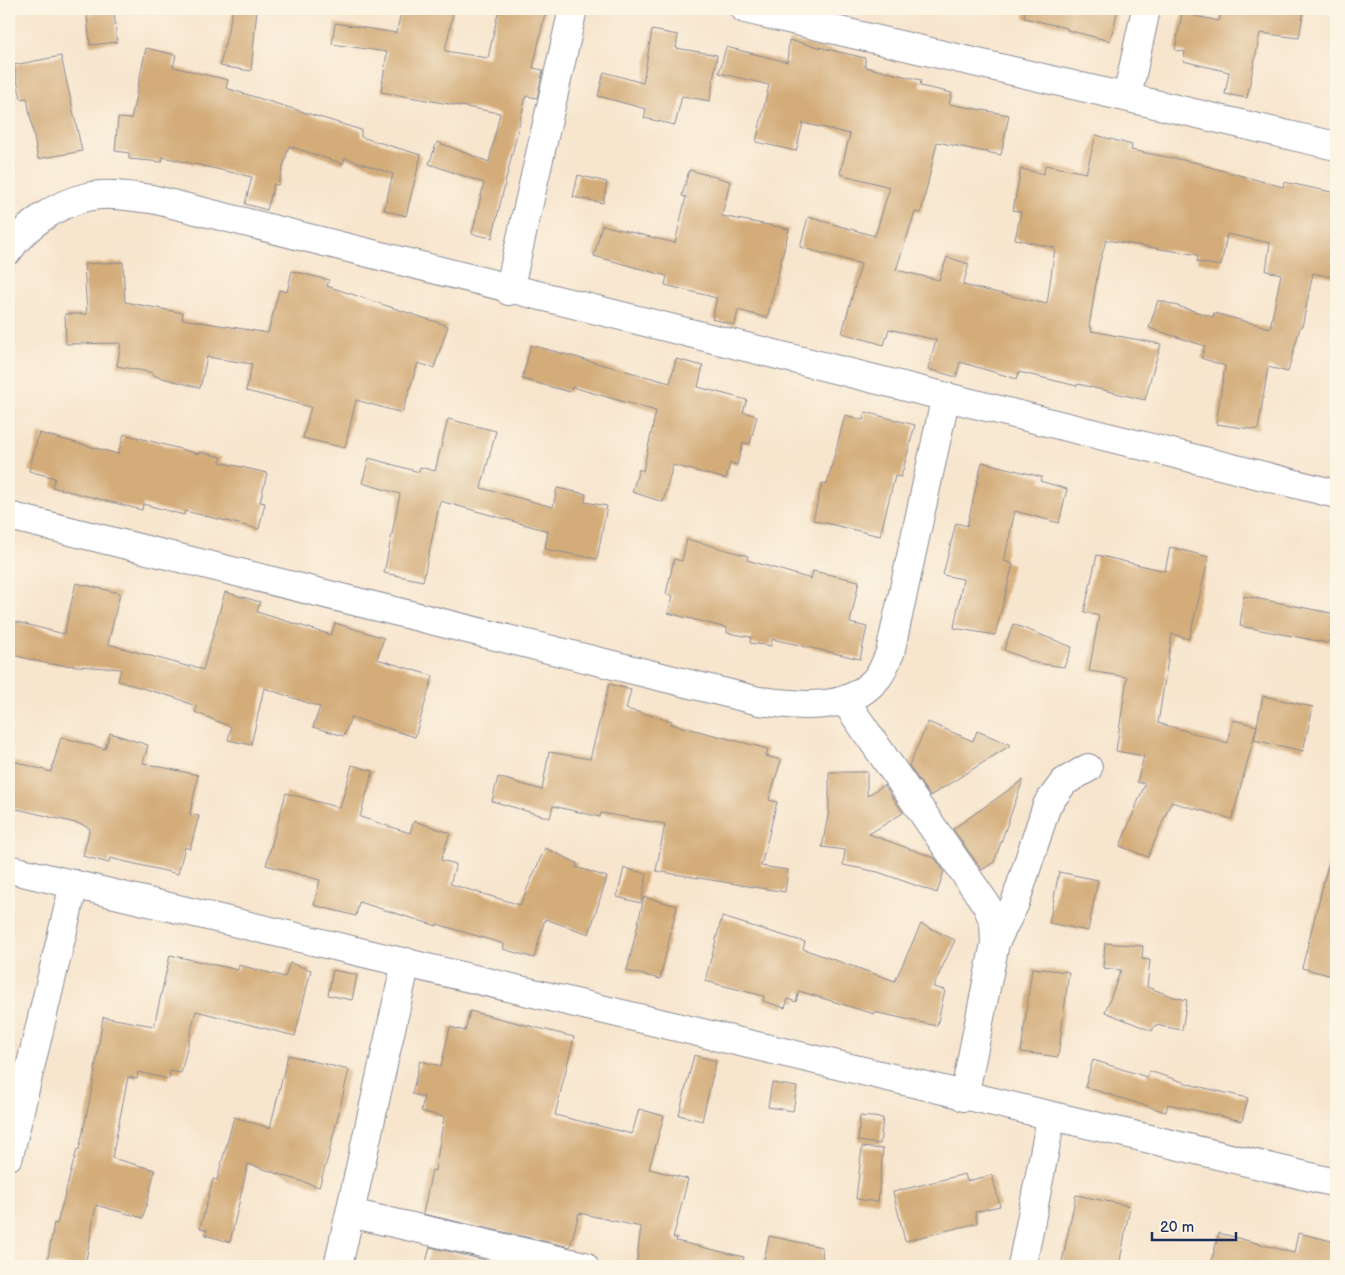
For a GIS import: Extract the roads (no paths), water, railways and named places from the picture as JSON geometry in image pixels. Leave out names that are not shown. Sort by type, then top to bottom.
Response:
[{"type":"street","points":[[509,291],[573,9]]},
{"type":"street","points":[[745,9],[1336,146]]},
{"type":"street","points":[[1127,97],[1146,9]]},
{"type":"street","points":[[9,250],[30,227],[56,208],[88,197],[120,196],[152,199],[945,400],[1336,494]]},
{"type":"street","points":[[9,516],[759,701],[810,706],[829,705],[845,701],[863,691],[879,677],[890,653],[945,400]]},
{"type":"street","points":[[845,701],[986,904],[994,922],[995,943],[964,1097]]},
{"type":"street","points":[[995,943],[1015,903],[1047,805],[1064,782],[1088,768]]},
{"type":"street","points":[[9,869],[406,962],[1051,1118],[1336,1184]]},
{"type":"street","points":[[9,1156],[74,884]]},
{"type":"street","points":[[338,1266],[406,962]]},
{"type":"street","points":[[1022,1266],[1051,1118]]},
{"type":"street","points":[[350,1213],[505,1258],[584,1266]]}]
